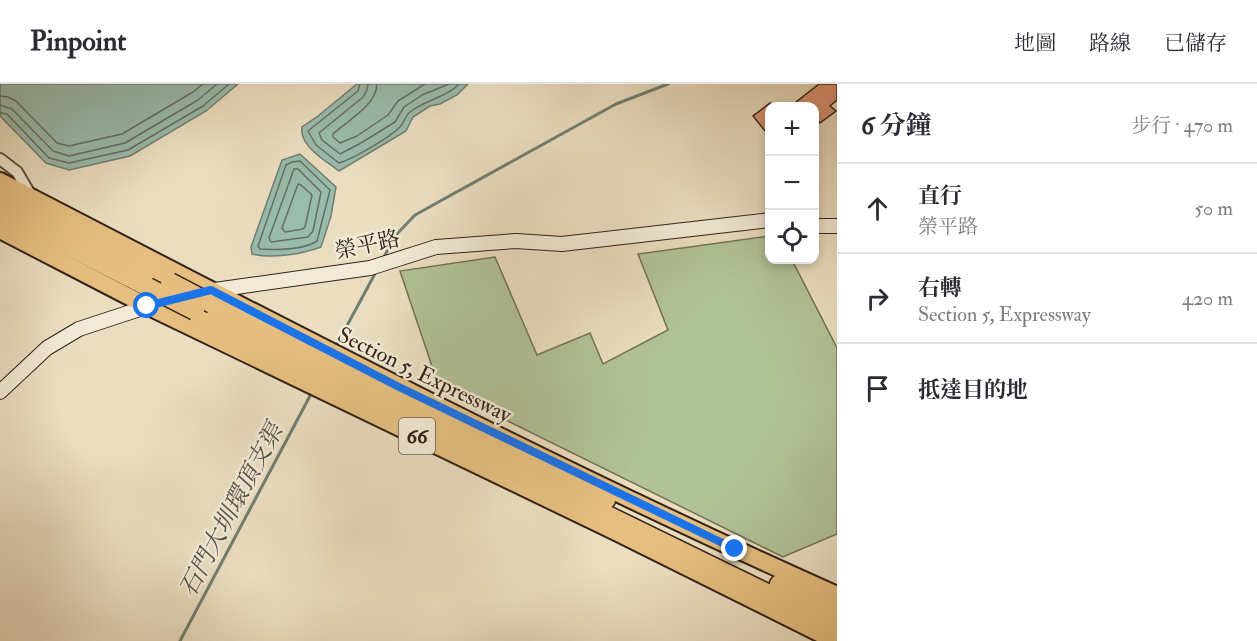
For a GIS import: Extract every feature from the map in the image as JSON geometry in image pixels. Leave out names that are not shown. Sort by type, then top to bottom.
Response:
[{"type":"highway","name":"66","points":[[0,195],[206,302],[324,369],[837,627]]},
{"type":"highway","name":"66","points":[[0,212],[206,302]]},
{"type":"highway","name":"66","points":[[324,369],[837,612]]},
{"type":"main road","name":"Section 5, Expressway","points":[[0,181],[32,197],[206,302],[399,387],[735,549],[837,594]]},
{"type":"main road","name":"66","points":[[0,230],[147,306],[614,531],[835,641]]},
{"type":"street","points":[[0,159],[17,172],[32,197]]},
{"type":"street","name":"榮平路","points":[[0,392],[47,348],[79,329],[147,306],[206,302],[398,261],[436,248],[516,241],[562,244],[765,221]]},
{"type":"street","points":[[819,226],[837,226]]},
{"type":"shaded area","points":[[765,237],[765,264],[794,264],[837,348],[837,534],[783,557],[439,387],[400,271],[495,257],[537,355],[590,333],[603,364],[668,330],[638,254]]},
{"type":"water","points":[[0,84],[238,84],[206,111],[130,156],[69,170],[46,163],[0,116]]},
{"type":"water","points":[[357,84],[468,84],[457,95],[440,104],[430,106],[413,117],[406,131],[339,171],[309,147],[302,134],[302,127]]},
{"type":"water","points":[[300,154],[336,187],[331,216],[321,247],[287,255],[252,254],[251,247],[282,160]]},
{"type":"building","points":[[819,84],[837,84],[837,100],[830,106],[836,111],[820,123],[819,102],[796,102]]},
{"type":"building","points":[[765,107],[765,131],[753,116]]},
{"type":"waterway","name":"石門大圳環頂支渠","points":[[383,259],[395,236],[415,215],[616,104],[668,84]]},
{"type":"waterway","name":"石門大圳環頂支渠","points":[[336,346],[377,270]]},
{"type":"waterway","name":"石門大圳環頂支渠","points":[[180,641],[311,394]]},
{"type":"route","points":[[147,306],[211,290],[399,387],[735,549]]}]
